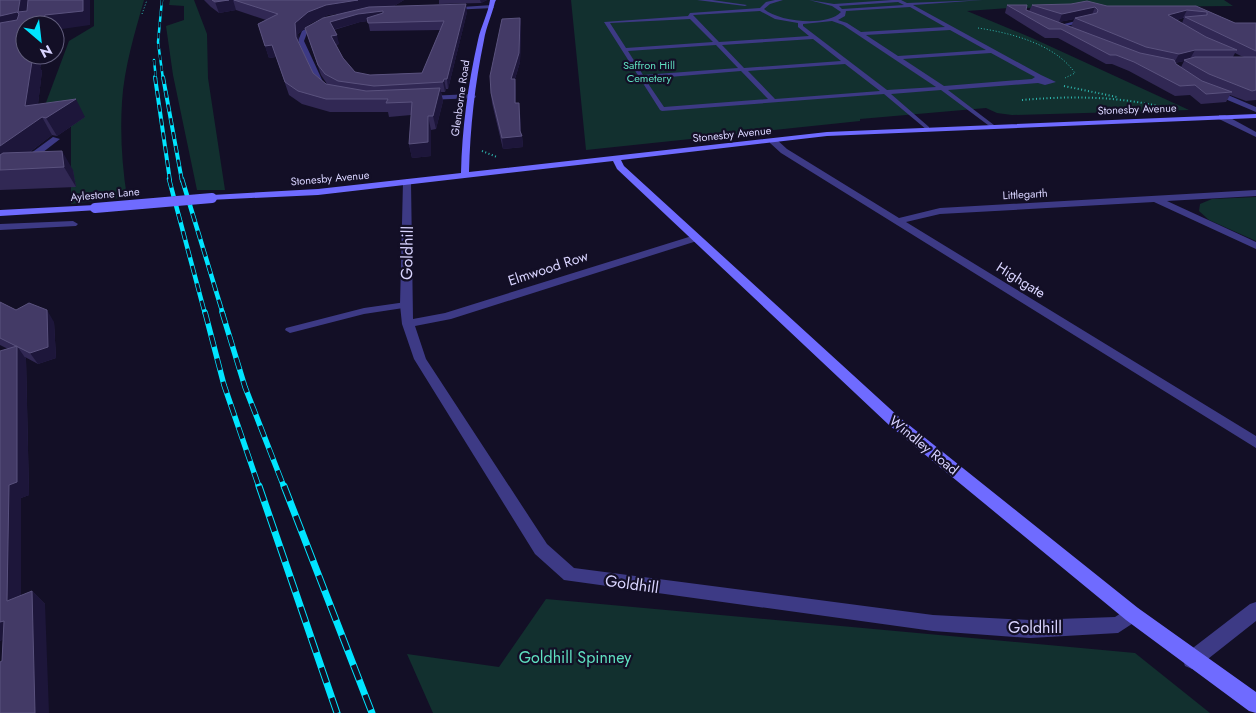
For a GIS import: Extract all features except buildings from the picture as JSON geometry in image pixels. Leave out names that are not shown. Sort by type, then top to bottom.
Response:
[{"type":"main road","name":"Glenborne Road","points":[[465,176],[465,133],[484,24],[492,7],[493,0]]},
{"type":"main road","name":"Stonesby Avenue","points":[[212,198],[318,192],[857,132],[1256,116]]},
{"type":"main road","name":"Windley Road","points":[[616,158],[620,167],[894,420],[1132,614],[1192,660],[1256,704]]},
{"type":"main road","name":"Aylestone Lane","points":[[0,212],[95,208],[212,198]]},
{"type":"street","points":[[442,8],[492,7]]},
{"type":"street","points":[[1077,32],[1056,25],[1094,20],[1084,16]]},
{"type":"street","points":[[326,21],[304,32],[301,41],[322,85],[334,94]]},
{"type":"street","points":[[1206,88],[1256,110]]},
{"type":"street","points":[[418,98],[472,96]]},
{"type":"street","points":[[1222,117],[1256,135]]},
{"type":"street","name":"Highgate","points":[[773,140],[784,151],[1256,443]]},
{"type":"street","name":"Goldhill","points":[[407,182],[406,305],[408,324],[420,359],[541,549],[570,575],[933,624],[1030,629],[1118,625],[1132,614]]},
{"type":"street","name":"Littlegarth","points":[[898,221],[940,211],[1256,193]]},
{"type":"street","name":"Littlegarth","points":[[1156,199],[1256,246]]},
{"type":"street","name":"Aylestone Lane","points":[[0,227],[73,224]]},
{"type":"street","name":"Elmwood Row","points":[[408,324],[447,316],[696,238]]},
{"type":"street","points":[[1192,660],[1256,610]]},
{"type":"lane","points":[[699,0],[762,8],[768,15]]},
{"type":"lane","points":[[773,100],[690,14],[762,8],[772,1],[780,0]]},
{"type":"lane","points":[[811,0],[828,3],[898,0],[992,51],[1038,79]]},
{"type":"lane","points":[[842,10],[981,0]]},
{"type":"lane","points":[[836,2],[843,15],[834,20],[801,22],[768,15],[607,22],[662,109],[1038,79],[1052,81]]},
{"type":"lane","points":[[834,20],[861,34],[898,58],[992,126]]},
{"type":"lane","points":[[801,22],[800,26],[884,91],[927,128]]},
{"type":"lane","points":[[861,34],[950,28]]},
{"type":"lane","points":[[624,50],[815,38]]},
{"type":"lane","points":[[898,58],[992,51]]},
{"type":"lane","points":[[641,77],[847,62]]},
{"type":"lane","points":[[18,166],[56,139]]},
{"type":"lane","points":[[290,330],[364,311],[406,305]]},
{"type":"path","points":[[142,14],[147,0]]},
{"type":"path","points":[[950,28],[972,27],[1003,32],[1047,50],[1072,65],[1075,73],[1052,81]]},
{"type":"path","points":[[1052,81],[1064,86],[1162,107]]},
{"type":"path","points":[[1064,86],[1069,92],[1064,96]]},
{"type":"path","points":[[1022,100],[1064,96],[1123,99]]},
{"type":"path","points":[[483,143],[482,152],[500,158]]},
{"type":"green space","points":[[94,0],[144,0],[127,63],[123,89],[121,126],[127,197],[71,204],[71,119],[38,124],[60,65],[65,65],[65,52],[69,41],[94,26]]},
{"type":"green space","points":[[170,0],[194,0],[207,34],[208,78],[225,190],[197,190],[173,75],[166,26],[184,20],[184,6],[169,5]]},
{"type":"green space","name":"Saffron Hill Cemetery","points":[[571,0],[1224,0],[1233,6],[1009,8],[967,11],[1032,38],[1189,110],[1012,115],[997,113],[986,108],[860,119],[860,121],[586,150]]},
{"type":"green space","points":[[1256,197],[1256,241],[1209,220],[1199,211],[1200,204],[1212,199]]},
{"type":"green space","name":"Goldhill Spinney","points":[[546,599],[1135,653],[1210,713],[433,713],[407,654],[499,667]]},
{"type":"railway","points":[[162,0],[158,42],[163,79]]},
{"type":"railway","points":[[154,60],[156,79]]},
{"type":"railway","points":[[155,77],[170,181]]},
{"type":"railway","points":[[163,77],[182,181]]},
{"type":"railway","points":[[169,179],[205,314]]},
{"type":"railway","points":[[182,179],[223,314]]},
{"type":"railway","points":[[205,312],[224,385],[259,487]]},
{"type":"railway","points":[[222,312],[245,387],[284,487]]},
{"type":"railway","points":[[259,486],[337,713]]},
{"type":"railway","points":[[284,486],[372,713]]}]
